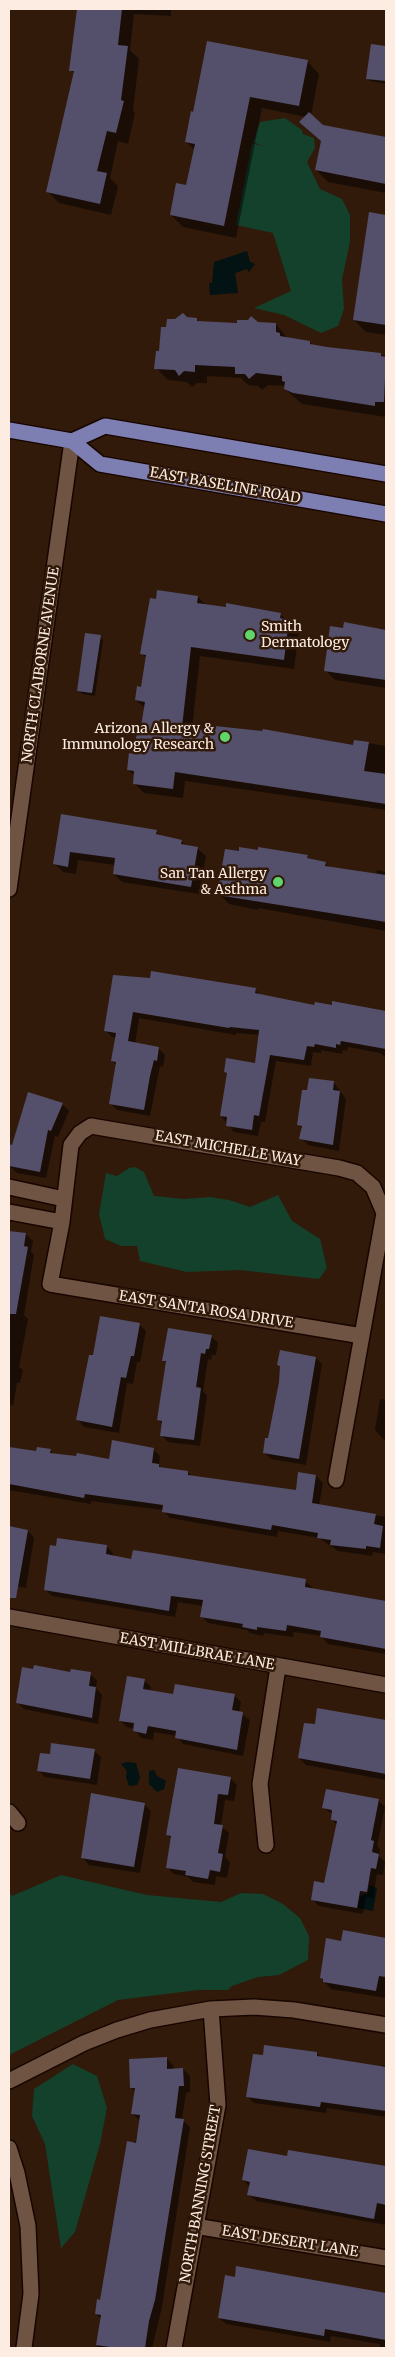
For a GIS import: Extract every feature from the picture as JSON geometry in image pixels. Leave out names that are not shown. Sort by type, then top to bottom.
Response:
[{"type":"main road","points":[[72,441],[105,426],[386,474]]},
{"type":"main road","name":"EAST BASELINE ROAD","points":[[9,430],[72,441],[100,464],[386,514]]},
{"type":"street","name":"NORTH CLAIBORNE AVENUE","points":[[9,889],[72,441]]},
{"type":"street","name":"EAST MICHELLE WAY","points":[[64,1199],[71,1145],[80,1133],[92,1126],[339,1168],[357,1173],[373,1188],[384,1214],[362,1336]]},
{"type":"street","points":[[9,1187],[64,1199],[62,1222],[9,1212]]},
{"type":"street","name":"EAST SANTA ROSA DRIVE","points":[[62,1222],[50,1284],[362,1336]]},
{"type":"street","points":[[336,1480],[362,1336]]},
{"type":"street","name":"EAST MILLBRAE LANE","points":[[9,1617],[386,1685]]},
{"type":"street","points":[[266,1845],[260,1784],[278,1667]]},
{"type":"street","points":[[9,2081],[84,2043],[117,2030],[150,2020],[212,2009],[254,2007],[294,2010],[386,2025]]},
{"type":"street","name":"NORTH BANNING STREET","points":[[174,2348],[218,2105],[212,2009]]},
{"type":"street","points":[[9,2148],[17,2173],[28,2226],[31,2294],[24,2348]]},
{"type":"street","name":"EAST DESERT LANE","points":[[195,2226],[386,2258]]},
{"type":"green space","points":[[285,118],[302,130],[303,134],[314,138],[315,148],[307,162],[320,189],[342,199],[350,215],[350,242],[342,279],[344,309],[338,326],[321,333],[284,315],[254,308],[291,291],[273,233],[236,225],[252,143],[265,147],[253,142],[260,122]]},
{"type":"green space","points":[[135,1167],[144,1172],[154,1196],[184,1199],[210,1197],[229,1200],[250,1207],[278,1195],[292,1221],[320,1239],[327,1268],[319,1279],[240,1270],[187,1272],[140,1261],[137,1246],[121,1246],[105,1239],[99,1214],[106,1173],[117,1176],[129,1168]]},
{"type":"green space","points":[[61,1875],[147,1895],[221,1902],[241,1893],[263,1894],[283,1904],[300,1918],[309,1936],[308,1960],[279,1975],[258,1977],[232,1986],[228,1990],[198,1990],[118,2000],[9,2055],[9,1892],[12,1896]]},
{"type":"green space","points":[[73,2064],[97,2076],[107,2108],[100,2144],[75,2232],[61,2248],[45,2144],[32,2116],[34,2089]]},
{"type":"shaded area","points":[[247,251],[250,262],[255,264],[249,272],[247,269],[235,273],[238,293],[210,295],[209,283],[212,283],[214,262]]},
{"type":"shaded area","points":[[126,1762],[136,1763],[140,1778],[137,1785],[129,1786],[126,1777],[127,1771],[121,1764]]},
{"type":"shaded area","points":[[154,1770],[157,1776],[166,1781],[164,1789],[157,1792],[149,1784],[149,1771]]},
{"type":"shaded area","points":[[370,1885],[377,1888],[373,1911],[358,1908],[360,1896],[367,1894]]},
{"type":"building","points":[[77,9],[122,9],[118,45],[128,46],[121,100],[124,101],[116,133],[107,131],[97,171],[107,173],[100,204],[46,192],[74,71],[69,71]]},
{"type":"building","points":[[207,41],[308,60],[299,106],[250,97],[224,226],[170,215],[176,183],[186,185],[195,144],[185,142]]},
{"type":"building","points":[[371,44],[386,46],[386,81],[366,79]]},
{"type":"building","points":[[309,112],[323,125],[386,137],[386,184],[315,170],[321,141],[299,122]]},
{"type":"building","points":[[369,212],[386,215],[386,325],[353,320]]},
{"type":"building","points":[[183,313],[187,317],[197,318],[197,321],[237,323],[237,320],[248,320],[251,316],[258,322],[276,323],[276,332],[280,333],[280,336],[310,341],[310,344],[327,347],[381,353],[381,356],[386,357],[384,402],[375,402],[375,406],[293,393],[284,389],[285,382],[282,381],[282,376],[256,373],[249,379],[245,374],[235,374],[235,367],[195,365],[195,372],[184,371],[179,376],[175,370],[154,369],[156,351],[159,351],[161,327],[166,327],[167,319],[175,319]]},
{"type":"building","points":[[157,590],[198,596],[197,603],[226,607],[226,603],[281,613],[280,618],[289,620],[284,660],[191,647],[182,727],[214,731],[215,726],[262,731],[263,729],[353,745],[354,740],[369,742],[364,771],[386,774],[386,804],[175,772],[173,789],[133,784],[134,771],[127,770],[129,753],[134,754],[137,731],[140,732],[145,702],[135,700],[137,686],[141,687],[146,655],[140,654],[150,598],[156,599]]},
{"type":"building","points":[[344,622],[386,630],[386,680],[324,671],[330,626],[343,628]]},
{"type":"building","points":[[85,633],[101,635],[92,693],[77,691]]},
{"type":"building","points":[[61,814],[157,830],[156,834],[182,840],[181,844],[198,847],[191,887],[113,874],[115,858],[70,852],[68,867],[53,864]]},
{"type":"building","name":"San Tan Allergy & Asthma","points":[[239,847],[258,850],[258,847],[308,855],[307,858],[326,862],[325,866],[386,875],[386,922],[217,895],[225,849],[239,851]]},
{"type":"building","points":[[151,971],[256,988],[255,993],[314,1005],[315,1002],[332,1005],[332,1001],[386,1011],[386,1049],[341,1041],[340,1045],[336,1044],[336,1048],[315,1044],[314,1047],[307,1046],[304,1060],[270,1055],[259,1116],[254,1115],[252,1130],[226,1126],[227,1117],[220,1116],[227,1073],[224,1072],[226,1058],[255,1063],[259,1030],[229,1028],[133,1012],[128,1041],[159,1047],[157,1061],[154,1060],[144,1110],[109,1104],[116,1062],[111,1061],[116,1033],[104,1031],[113,975],[150,978]]},
{"type":"building","points":[[309,1078],[334,1081],[333,1090],[340,1091],[333,1145],[299,1139],[302,1126],[297,1125],[302,1090],[307,1090]]},
{"type":"building","points":[[28,1092],[63,1103],[51,1131],[48,1130],[40,1172],[9,1166],[9,1144],[12,1145]]},
{"type":"building","points":[[9,1231],[26,1233],[24,1246],[28,1247],[16,1314],[9,1314]]},
{"type":"building","points":[[100,1316],[140,1323],[134,1356],[131,1356],[126,1378],[121,1377],[112,1427],[76,1420],[89,1355],[93,1355]]},
{"type":"building","points":[[168,1328],[212,1335],[209,1349],[206,1349],[205,1354],[201,1353],[196,1387],[201,1388],[194,1440],[160,1436],[162,1421],[157,1420],[166,1361],[162,1361]]},
{"type":"building","points":[[280,1350],[316,1357],[299,1459],[263,1453],[265,1438],[268,1438],[279,1382],[280,1366],[277,1365]]},
{"type":"building","points":[[112,1440],[154,1448],[152,1463],[159,1464],[159,1467],[188,1471],[188,1475],[296,1490],[298,1472],[316,1475],[312,1503],[376,1514],[374,1524],[383,1526],[380,1548],[366,1546],[366,1549],[330,1545],[331,1540],[317,1538],[318,1533],[272,1525],[271,1530],[162,1512],[163,1505],[85,1494],[84,1498],[9,1484],[9,1447],[36,1451],[37,1447],[51,1449],[50,1453],[76,1456],[77,1453],[109,1459]]},
{"type":"building","points":[[9,1526],[28,1530],[16,1598],[9,1598]]},
{"type":"building","points":[[57,1538],[107,1545],[106,1554],[131,1559],[133,1550],[159,1554],[306,1579],[305,1587],[386,1601],[386,1649],[320,1637],[321,1631],[287,1625],[286,1631],[257,1627],[257,1630],[242,1627],[243,1624],[200,1617],[203,1600],[171,1596],[169,1611],[44,1590],[50,1545],[56,1546]]},
{"type":"building","points":[[34,1665],[70,1672],[71,1669],[91,1672],[89,1686],[96,1687],[92,1718],[16,1703],[22,1667],[33,1669]]},
{"type":"building","points":[[127,1676],[145,1679],[143,1689],[173,1694],[175,1684],[235,1694],[232,1710],[243,1712],[237,1750],[175,1738],[176,1731],[148,1726],[146,1734],[133,1731],[134,1723],[119,1721]]},
{"type":"building","points":[[317,1708],[386,1720],[386,1774],[298,1758],[304,1723],[315,1724]]},
{"type":"building","points":[[51,1743],[95,1749],[90,1779],[37,1771],[40,1753],[50,1754]]},
{"type":"building","points":[[178,1768],[231,1777],[228,1795],[218,1794],[214,1824],[223,1825],[218,1853],[223,1854],[220,1872],[210,1870],[208,1879],[185,1875],[186,1871],[166,1868],[171,1836],[166,1835]]},
{"type":"building","points":[[326,1789],[379,1799],[371,1840],[374,1841],[372,1852],[379,1854],[376,1869],[371,1868],[367,1892],[360,1891],[357,1908],[311,1900],[314,1881],[324,1883],[337,1821],[331,1820],[332,1810],[322,1808]]},
{"type":"building","points":[[91,1793],[145,1803],[134,1867],[81,1858]]},
{"type":"building","points":[[343,1930],[386,1938],[386,1977],[379,1976],[376,1991],[323,1982],[323,1979],[320,1978],[326,1938],[341,1941]]},
{"type":"building","points":[[264,2045],[317,2052],[317,2056],[386,2067],[386,2111],[321,2102],[320,2107],[246,2097],[253,2054],[263,2055]]},
{"type":"building","points":[[167,2057],[167,2069],[183,2068],[184,2086],[179,2086],[175,2118],[184,2119],[155,2300],[149,2321],[145,2348],[117,2348],[96,2345],[101,2315],[95,2314],[97,2299],[100,2300],[127,2141],[136,2143],[140,2115],[131,2114],[135,2088],[130,2088],[129,2059]]},
{"type":"building","points":[[248,2149],[287,2156],[288,2150],[386,2166],[386,2205],[377,2203],[374,2219],[247,2195],[250,2182],[242,2180]]},
{"type":"building","points":[[236,2266],[386,2293],[386,2340],[325,2329],[324,2336],[218,2318],[225,2275],[235,2277]]},
{"type":"place","name":"Smith Dermatology","points":[[250,635]]},
{"type":"place","name":"Arizona Allergy & Immunology Research","points":[[225,737]]},
{"type":"place","name":"San Tan Allergy & Asthma","points":[[278,882]]}]
